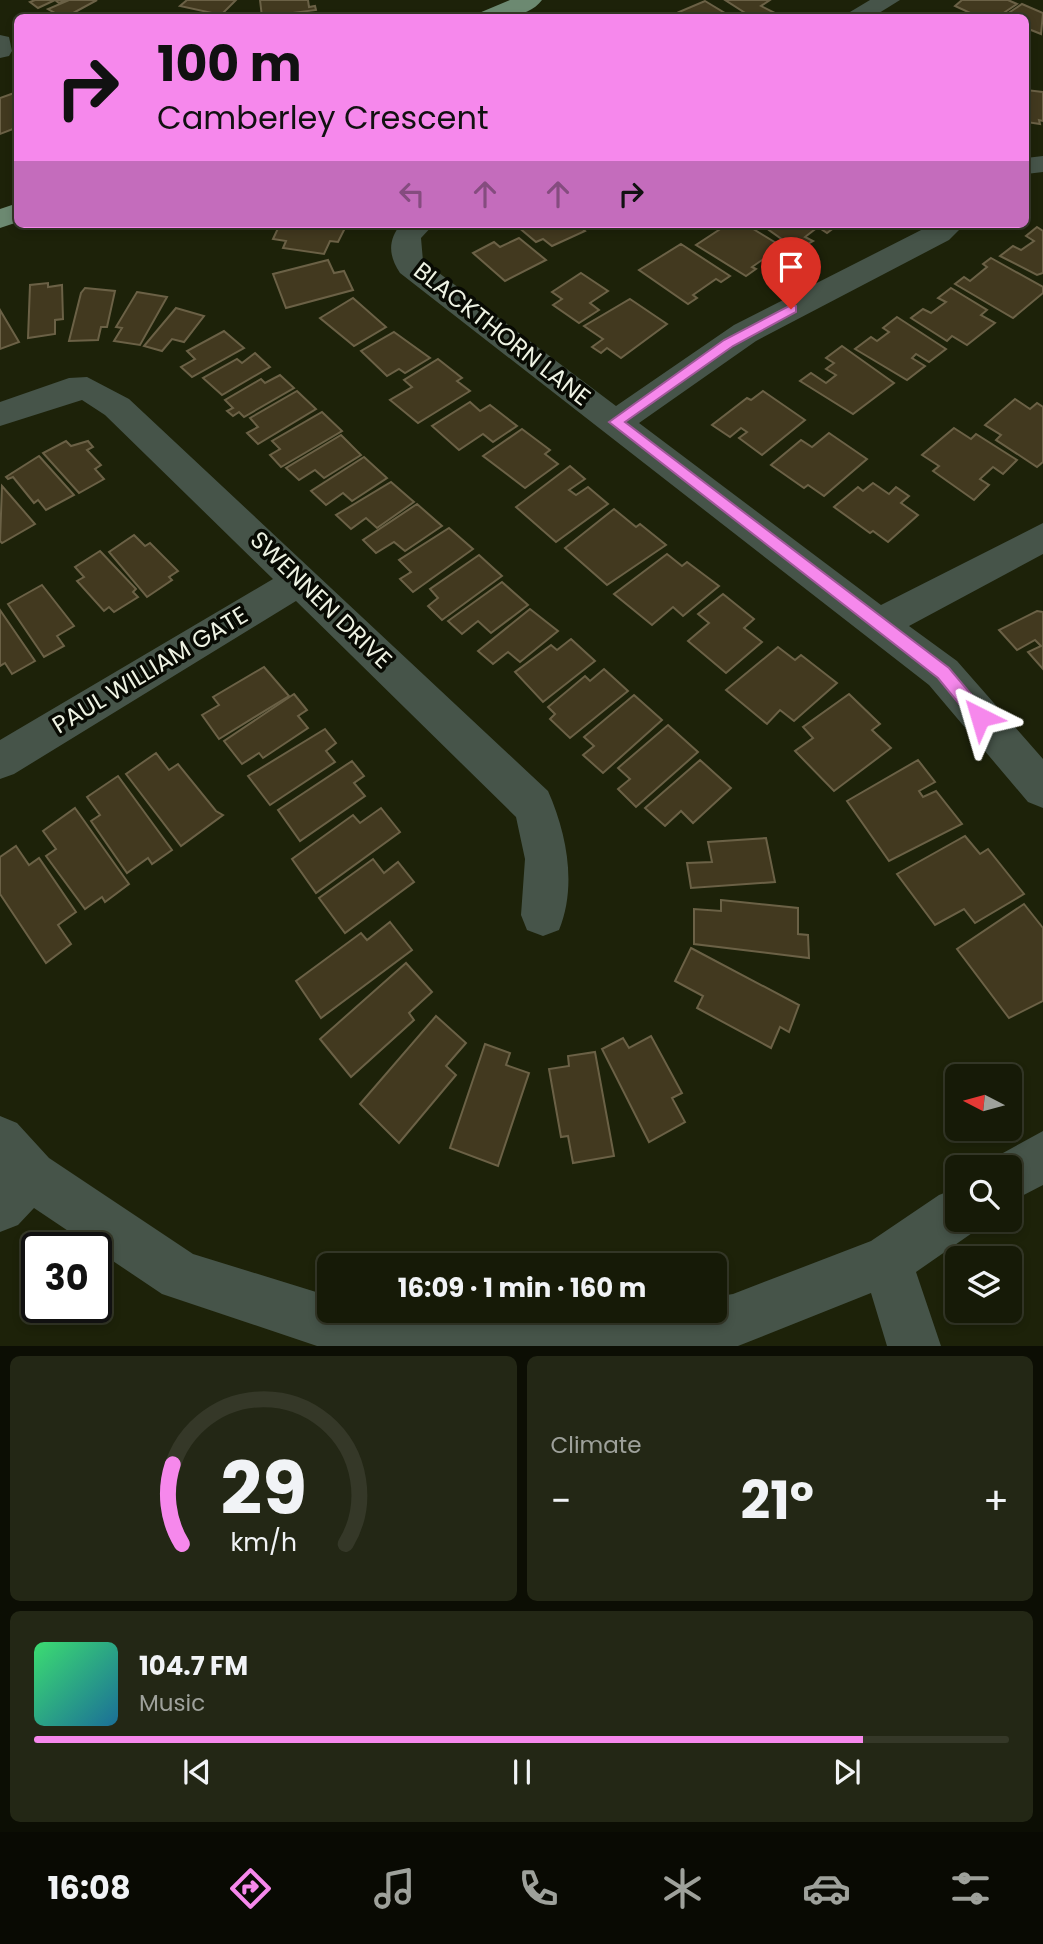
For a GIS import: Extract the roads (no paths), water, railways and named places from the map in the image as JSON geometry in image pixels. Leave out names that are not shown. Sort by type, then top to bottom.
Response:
[{"type":"main road","points":[[496,14],[530,0]]},
{"type":"street","points":[[860,14],[888,0]]},
{"type":"street","points":[[0,42],[0,51]]},
{"type":"street","name":"BLACKTHORN LANE","points":[[414,228],[407,232],[405,240],[405,255],[410,265],[943,673],[1043,789]]},
{"type":"street","points":[[616,422],[745,333],[946,228]]},
{"type":"street","name":"SWENNEN DRIVE","points":[[0,414],[69,390],[87,388],[98,392],[301,580],[533,805],[542,827],[548,870],[542,915]]},
{"type":"street","points":[[878,624],[1043,537]]},
{"type":"street","name":"PAUL WILLIAM GATE","points":[[0,761],[301,580]]},
{"type":"street","points":[[1022,1169],[1043,1156]]},
{"type":"street","points":[[10,1174],[180,1276],[332,1324],[400,1339],[575,1341],[733,1321],[887,1261],[945,1221]]},
{"type":"street","points":[[887,1261],[914,1346]]}]
